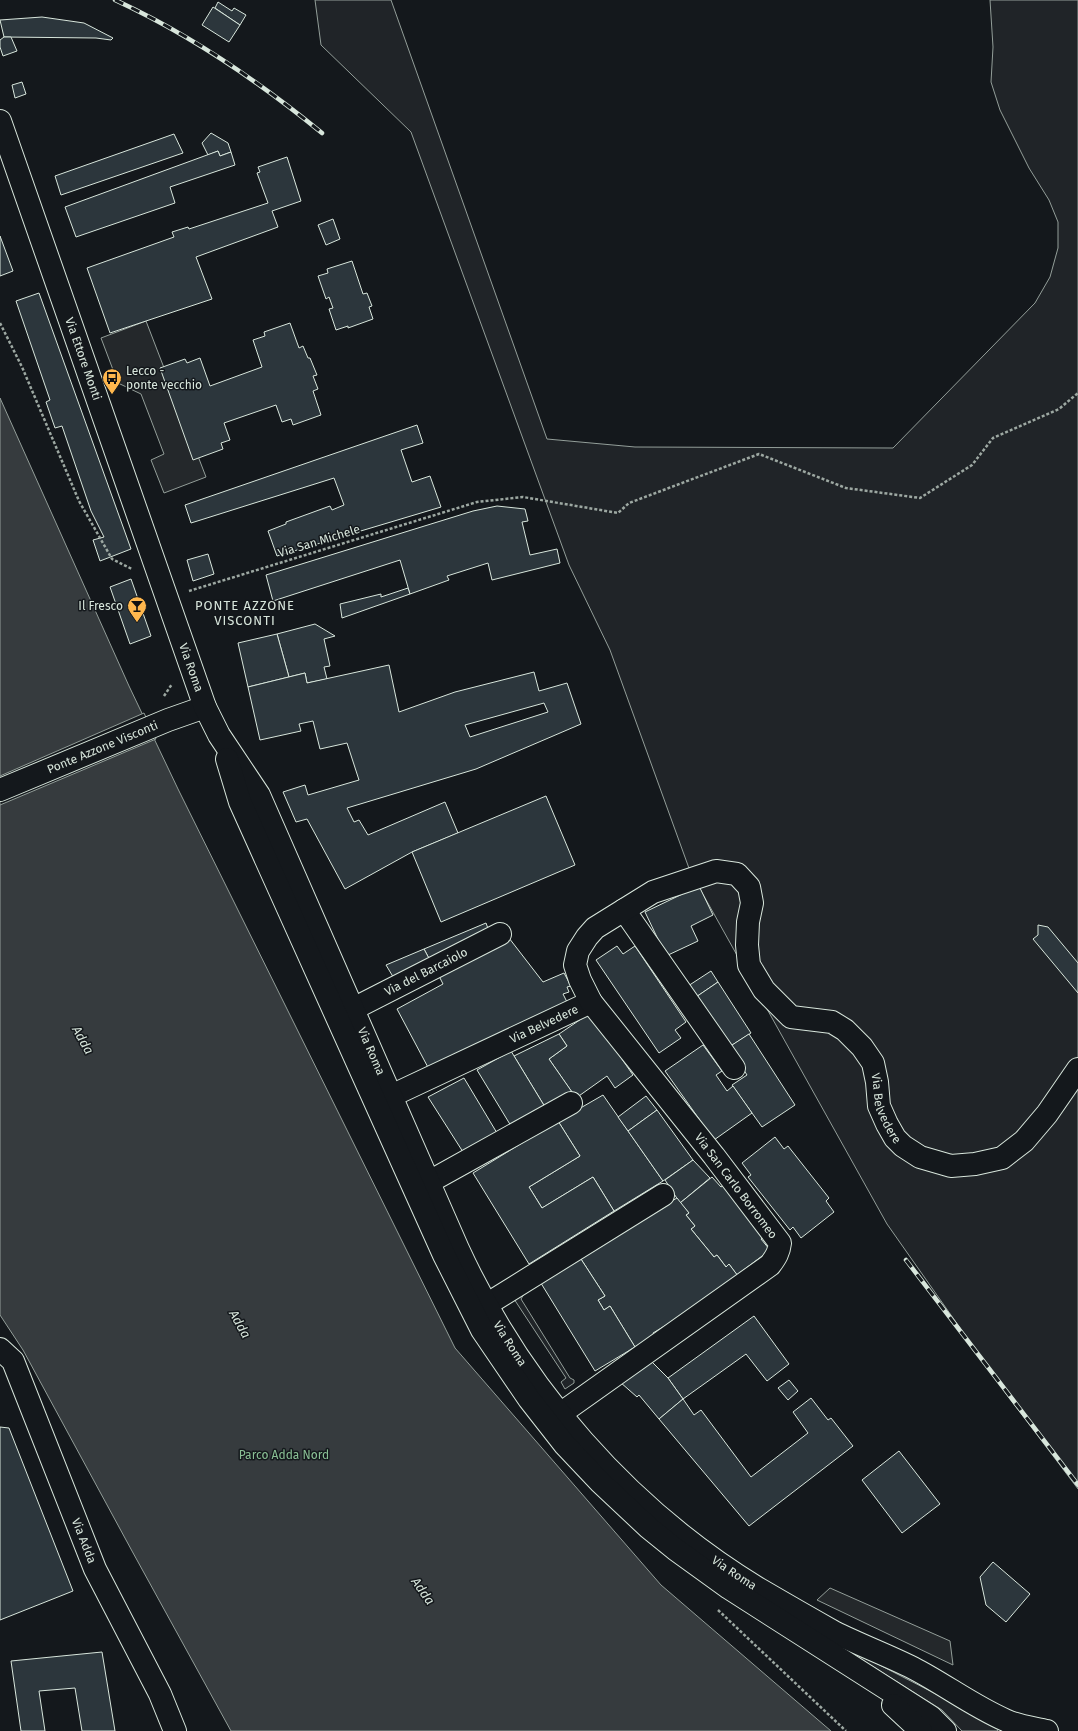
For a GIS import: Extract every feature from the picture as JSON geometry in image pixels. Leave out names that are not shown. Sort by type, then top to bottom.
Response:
[{"type":"main road","name":"Via Ettore Monti","points":[[0,120],[167,598]]},
{"type":"main road","name":"Via Roma","points":[[167,598],[205,707],[219,735],[259,795],[465,1264],[486,1305],[513,1350],[560,1414],[628,1489],[678,1532],[731,1571],[835,1632],[912,1668],[1006,1721],[1047,1731]]},
{"type":"main road","name":"Ponte Azzone Visconti","points":[[0,790],[163,722],[205,707]]},
{"type":"main road","name":"Via Roma","points":[[219,735],[244,809],[444,1255],[470,1308],[493,1348],[529,1400],[582,1464],[649,1528],[692,1562],[729,1588],[930,1717],[945,1731]]},
{"type":"main road","name":"Via Belvedere","points":[[391,1096],[591,1002],[580,980],[575,965],[578,951],[587,937],[596,928],[653,892],[716,871],[738,874],[749,887],[752,903],[748,922],[747,945],[749,965],[764,990],[791,1017],[832,1022],[845,1030],[862,1046],[873,1063],[877,1082],[879,1106],[887,1124],[895,1138],[903,1146],[920,1157],[950,1166],[975,1164],[1002,1158],[1024,1141],[1047,1114],[1078,1069]]},
{"type":"main road","points":[[624,910],[734,1068]]},
{"type":"main road","name":"Via del Barcaiolo","points":[[353,1009],[500,934]]},
{"type":"main road","name":"Via San Carlo Borromeo","points":[[560,1414],[770,1264],[777,1256],[780,1243],[714,1156],[591,1002]]},
{"type":"main road","points":[[428,1182],[571,1103]]},
{"type":"main road","points":[[486,1305],[664,1195]]},
{"type":"main road","name":"Via Adda","points":[[0,1349],[13,1361],[96,1569],[160,1694],[175,1731]]},
{"type":"main road","name":"Via Roma","points":[[777,1618],[901,1711],[921,1731]]},
{"type":"path","points":[[0,323],[22,367],[79,501],[112,559],[138,572]]},
{"type":"path","name":"Via San Michele","points":[[167,598],[477,502],[522,497],[618,513],[629,503],[759,454],[846,488],[920,498],[972,465],[993,438],[1059,409],[1078,393]]},
{"type":"path","points":[[161,700],[173,683]]},
{"type":"shaded area","points":[[315,0],[391,0],[547,439],[635,447],[893,448],[1035,303],[1050,277],[1058,248],[1058,222],[1049,200],[1029,168],[1000,110],[991,82],[993,47],[990,0],[1078,0],[1078,1489],[1010,1399],[887,1224],[690,871],[610,650],[569,565],[411,132],[321,45]]},
{"type":"shaded area","points":[[146,321],[206,477],[164,493],[151,460],[164,454],[141,394],[118,383],[101,338]]},
{"type":"shaded area","points":[[526,1291],[521,1299],[570,1378],[574,1380],[574,1383],[565,1389],[561,1382],[566,1378],[514,1299]]},
{"type":"shaded area","points":[[830,1588],[950,1641],[953,1665],[817,1600]]},
{"type":"shaded area","points":[[829,1639],[971,1712],[999,1729],[997,1731],[962,1731],[942,1710]]},
{"type":"water","name":"Parco Adda Nord","points":[[0,398],[129,686],[178,789],[455,1348],[661,1585],[831,1731],[231,1731],[23,1350],[0,1315]]},
{"type":"pier","points":[[144,713],[156,739],[0,805],[0,776]]},
{"type":"building","points":[[218,2],[232,11],[234,8],[246,15],[240,25],[215,8]]},
{"type":"building","points":[[213,7],[240,25],[229,42],[202,25]]},
{"type":"building","points":[[42,17],[84,23],[113,38],[111,40],[96,38],[4,37],[0,20]]},
{"type":"building","points":[[4,37],[11,37],[17,51],[3,56],[0,47],[0,40]]},
{"type":"building","points":[[22,82],[26,94],[15,98],[12,85]]},
{"type":"building","points":[[211,133],[228,143],[231,152],[220,156],[218,151],[208,155],[202,143]]},
{"type":"building","points":[[174,134],[183,153],[61,195],[55,176]]},
{"type":"building","points":[[218,151],[220,156],[231,152],[235,165],[170,187],[175,203],[76,237],[65,207]]},
{"type":"building","points":[[287,157],[301,201],[272,211],[278,227],[196,257],[212,299],[110,333],[87,268],[174,237],[172,232],[188,227],[189,229],[268,203],[257,173],[260,172],[258,167]]},
{"type":"building","points":[[333,219],[340,239],[326,245],[318,225]]},
{"type":"building","points":[[0,236],[13,271],[0,276]]},
{"type":"building","points":[[352,261],[363,294],[367,293],[372,306],[369,307],[373,319],[348,328],[348,326],[336,330],[329,309],[333,308],[329,297],[326,299],[318,276],[328,273],[327,269]]},
{"type":"building","points":[[39,293],[131,549],[100,561],[93,540],[104,537],[91,511],[62,426],[55,428],[46,402],[50,400],[16,301]]},
{"type":"building","points":[[290,323],[299,348],[303,346],[317,375],[313,376],[318,389],[313,391],[321,415],[293,425],[291,419],[282,422],[276,405],[224,423],[230,440],[221,443],[223,449],[193,460],[160,368],[185,359],[187,363],[200,358],[210,386],[262,367],[253,340],[265,336],[264,332]]},
{"type":"building","points":[[417,425],[423,443],[401,450],[412,482],[430,476],[441,507],[277,556],[268,531],[286,524],[286,522],[330,506],[332,510],[344,505],[334,478],[191,523],[185,505]]},
{"type":"building","points":[[497,506],[525,509],[528,521],[522,522],[530,555],[557,549],[560,563],[492,580],[488,563],[447,576],[449,580],[410,594],[400,560],[273,601],[266,575],[473,511]]},
{"type":"building","points":[[208,554],[214,574],[193,581],[187,560]]},
{"type":"building","points":[[131,579],[151,636],[130,644],[110,587]]},
{"type":"building","points":[[408,588],[410,594],[342,618],[340,604],[381,594],[381,597]]},
{"type":"building","points":[[315,624],[335,636],[324,639],[330,666],[324,667],[327,679],[307,683],[305,673],[289,677],[277,634]]},
{"type":"building","points":[[277,634],[289,677],[248,687],[238,643]]},
{"type":"building","points":[[389,665],[399,712],[455,692],[534,672],[539,691],[567,683],[581,724],[476,769],[347,808],[354,822],[359,820],[368,835],[445,802],[458,833],[412,852],[345,889],[307,819],[296,822],[283,792],[305,785],[308,795],[359,780],[347,743],[320,749],[313,721],[299,724],[301,731],[260,740],[248,687],[305,673],[307,683]],"holes":[[[544,703],[548,712],[470,737],[465,725]]]},
{"type":"building","points":[[546,796],[575,865],[441,922],[412,852]]},
{"type":"building","points":[[699,886],[713,915],[691,926],[698,941],[666,956],[645,912]]},
{"type":"building","points":[[486,923],[490,934],[432,964],[424,949]]},
{"type":"building","points":[[1038,925],[1048,927],[1078,963],[1078,993],[1033,939],[1038,935]]},
{"type":"building","points":[[509,938],[543,982],[564,973],[571,986],[567,987],[569,992],[563,994],[568,1004],[431,1073],[397,1009],[443,984],[439,976]]},
{"type":"building","points":[[617,946],[623,954],[635,946],[686,1022],[675,1030],[681,1038],[659,1053],[596,960]]},
{"type":"building","points":[[424,949],[433,966],[398,985],[386,965]]},
{"type":"building","points":[[711,971],[718,982],[696,997],[688,986]]},
{"type":"building","points":[[718,982],[751,1033],[729,1047],[696,997]]},
{"type":"building","points":[[590,1013],[633,1075],[615,1088],[607,1076],[576,1098],[549,1059],[567,1046],[559,1034]]},
{"type":"building","points":[[559,1034],[567,1046],[549,1059],[572,1092],[545,1107],[514,1056]]},
{"type":"building","points":[[749,1034],[795,1105],[762,1127],[732,1085],[747,1075],[729,1047]]},
{"type":"building","points":[[703,1045],[722,1071],[716,1075],[727,1091],[733,1086],[752,1113],[714,1140],[665,1071]]},
{"type":"building","points":[[511,1051],[545,1107],[511,1126],[477,1070]]},
{"type":"building","points":[[464,1078],[497,1133],[463,1152],[428,1097]]},
{"type":"building","points":[[603,1095],[663,1181],[614,1211],[593,1177],[542,1208],[529,1187],[580,1156],[558,1121]]},
{"type":"building","points":[[646,1096],[657,1110],[628,1131],[618,1117]]},
{"type":"building","points":[[657,1110],[693,1160],[663,1181],[628,1131]]},
{"type":"building","points":[[558,1121],[580,1156],[529,1187],[542,1208],[593,1177],[614,1211],[529,1264],[473,1173]]},
{"type":"building","points":[[775,1137],[784,1149],[788,1146],[829,1198],[826,1201],[834,1212],[801,1238],[793,1227],[790,1230],[748,1177],[751,1175],[742,1163]]},
{"type":"building","points":[[693,1160],[710,1178],[680,1203],[665,1180]]},
{"type":"building","points":[[712,1177],[721,1187],[724,1185],[765,1236],[761,1239],[770,1250],[737,1275],[729,1264],[726,1267],[717,1255],[714,1257],[691,1229],[695,1226],[686,1215],[689,1213],[680,1203]]},
{"type":"building","points":[[677,1198],[689,1213],[686,1215],[695,1226],[691,1229],[714,1257],[717,1255],[726,1267],[729,1264],[741,1280],[653,1333],[654,1335],[635,1347],[610,1306],[604,1310],[598,1300],[605,1296],[579,1256]]},
{"type":"building","points":[[579,1256],[605,1296],[598,1300],[604,1310],[610,1306],[635,1347],[595,1371],[539,1280]]},
{"type":"building","points":[[754,1316],[789,1364],[767,1381],[746,1354],[683,1399],[668,1378]]},
{"type":"building","points":[[649,1359],[668,1378],[683,1399],[659,1419],[639,1395],[637,1397],[620,1382]]},
{"type":"building","points":[[789,1380],[798,1391],[788,1400],[778,1388]]},
{"type":"building","points":[[811,1398],[828,1420],[831,1418],[853,1446],[749,1526],[659,1419],[683,1399],[694,1415],[701,1410],[751,1477],[808,1433],[793,1412]]},
{"type":"building","points":[[0,1427],[9,1428],[73,1591],[0,1620]]},
{"type":"building","points":[[899,1451],[940,1504],[902,1533],[862,1480]]},
{"type":"building","points":[[993,1562],[1030,1594],[1006,1622],[986,1605],[980,1577]]},
{"type":"building","points":[[102,1652],[115,1731],[82,1731],[75,1688],[39,1691],[45,1731],[21,1731],[11,1661]]},
{"type":"railway","points":[[115,0],[197,43],[248,77],[322,133]]},
{"type":"railway","points":[[906,1260],[1078,1485]]},
{"type":"place","name":"Lecco - ponte vecchio","points":[[112,395]]},
{"type":"place","name":"Il Fresco","points":[[137,623]]},
{"type":"district","name":"PONTE AZZONE VISCONTI","points":[[245,612]]},
{"type":"water label","name":"Adda","points":[[83,1040]]},
{"type":"water label","name":"Adda","points":[[240,1324]]},
{"type":"water label","name":"Adda","points":[[423,1591]]}]
